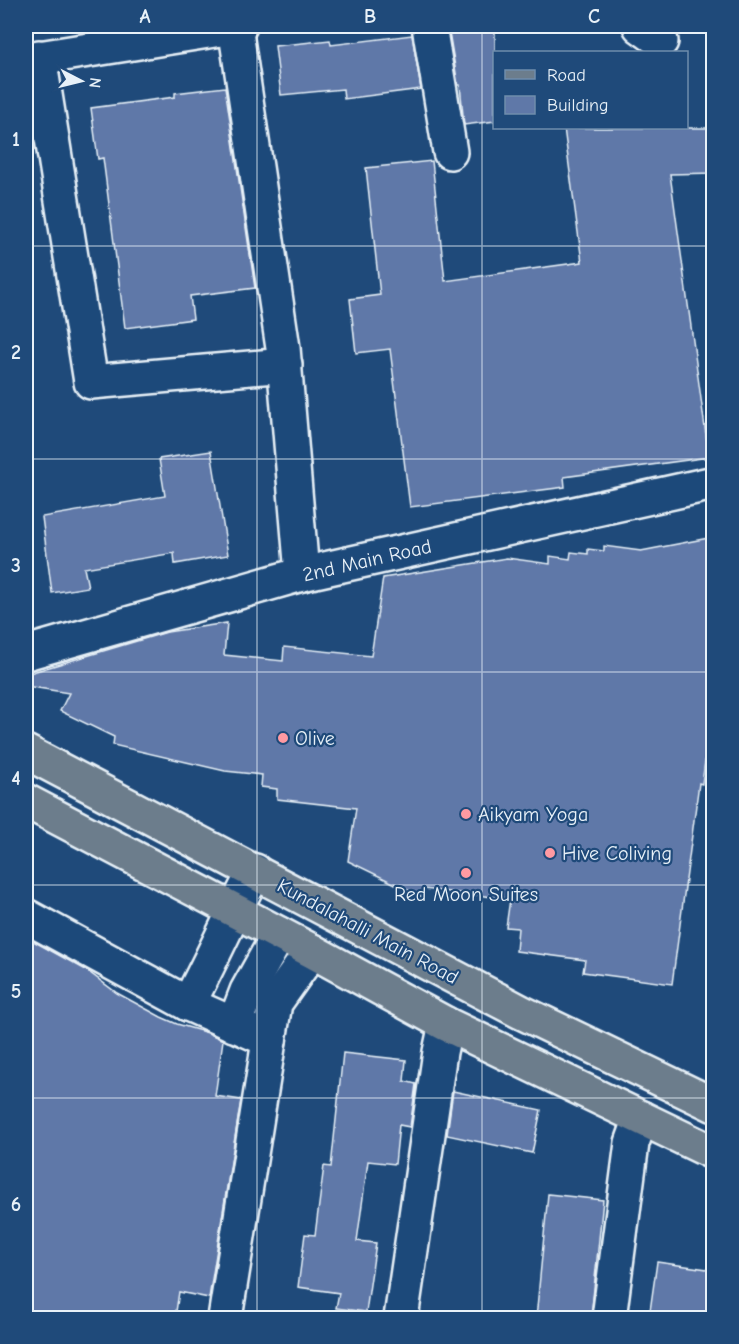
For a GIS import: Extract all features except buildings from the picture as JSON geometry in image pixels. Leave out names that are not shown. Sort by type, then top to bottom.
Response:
[{"type":"main road","name":"Kundalahalli Main Road","points":[[26,752],[521,1012],[714,1106]]},
{"type":"main road","points":[[26,801],[446,1024],[714,1153]]},
{"type":"street","points":[[235,26],[285,364],[302,574]]},
{"type":"street","points":[[240,26],[32,58],[91,382],[285,364]]},
{"type":"street","points":[[429,26],[450,152]]},
{"type":"street","name":"2nd Main Road","points":[[26,653],[302,574],[714,483]]},
{"type":"street","points":[[188,1004],[255,871]]},
{"type":"street","points":[[26,916],[188,1004],[269,1040]]},
{"type":"street","points":[[234,1025],[247,991],[279,934]]},
{"type":"street","points":[[225,1318],[275,1003],[312,951]]},
{"type":"street","points":[[401,1318],[446,1024]]},
{"type":"street","points":[[609,1318],[632,1143],[641,1118]]},
{"type":"place","name":"Olive","points":[[283,738]]},
{"type":"place","name":"Aikyam Yoga","points":[[466,814]]},
{"type":"place","name":"Hive Coliving","points":[[550,853]]},
{"type":"place","name":"Red Moon Suites","points":[[466,873]]}]
